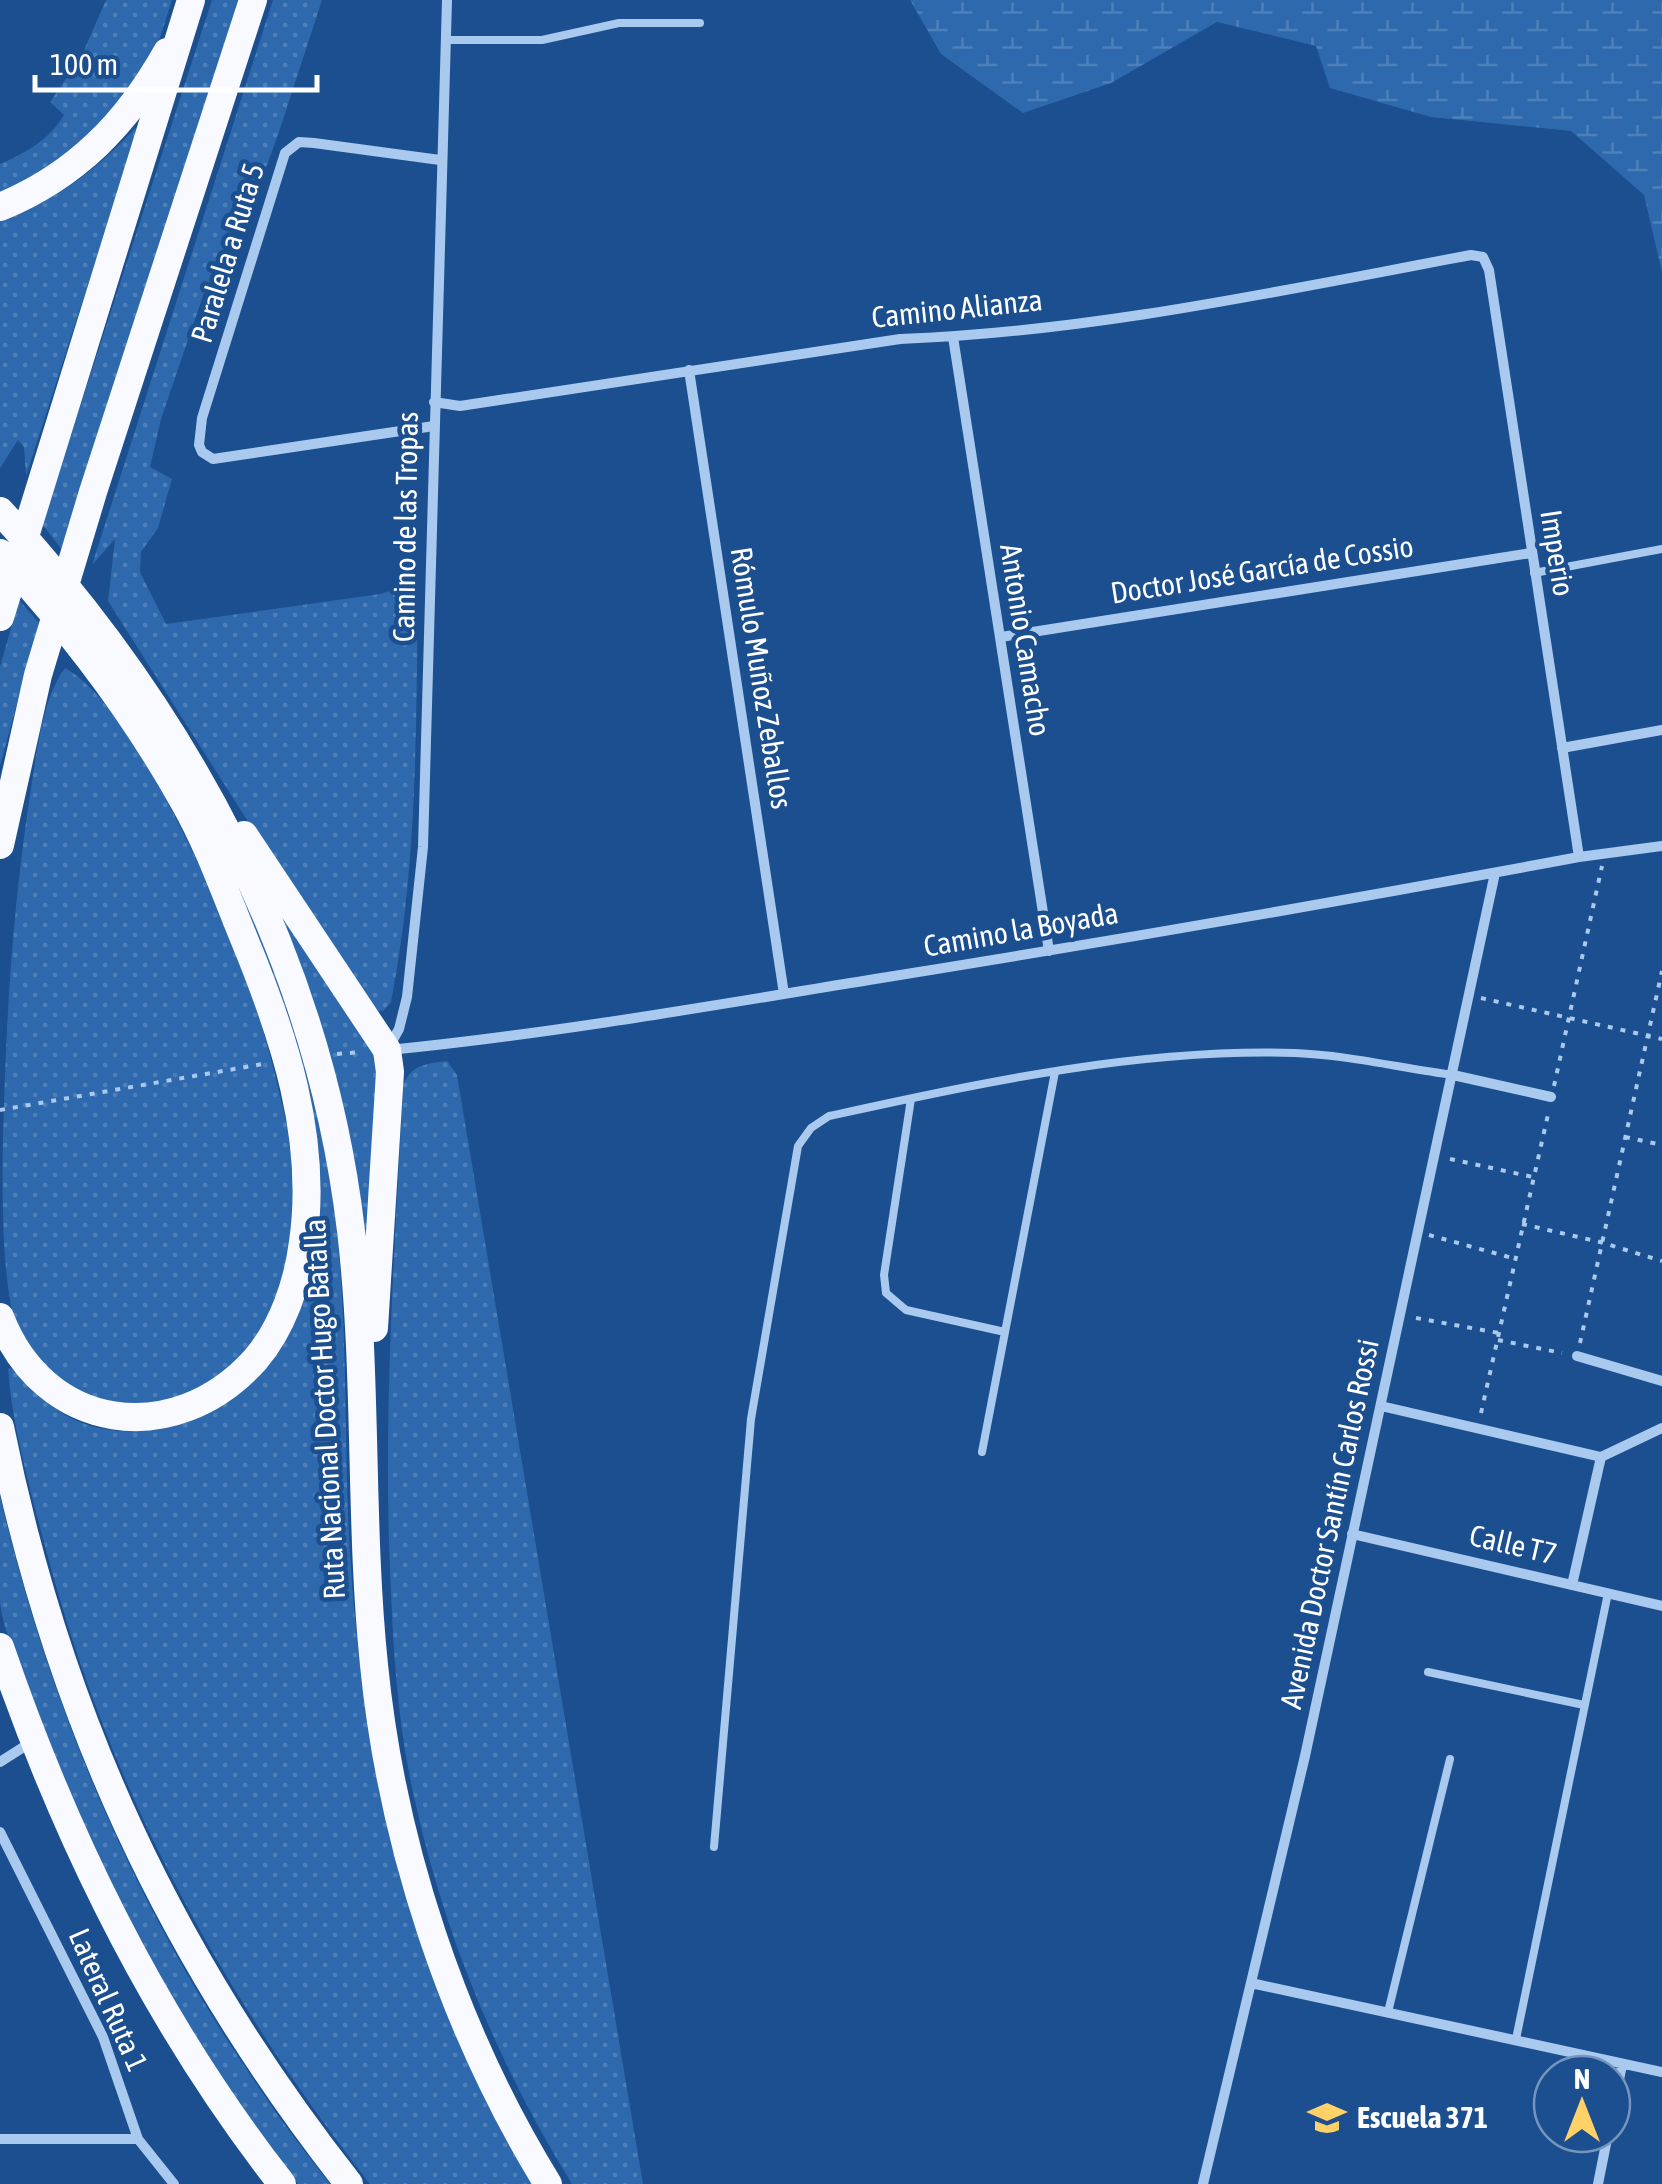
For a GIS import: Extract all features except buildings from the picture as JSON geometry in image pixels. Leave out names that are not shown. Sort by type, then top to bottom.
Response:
[{"type":"highway","points":[[0,846],[38,674],[253,0]]},
{"type":"highway","points":[[0,207],[45,186],[94,150],[126,115],[188,10]]},
{"type":"highway","points":[[0,617],[188,10]]},
{"type":"highway","name":"Ruta Nacional Doctor Hugo Batalla","points":[[0,511],[102,629],[146,690],[211,799],[263,906],[299,999],[301,1058],[340,1160],[351,1228],[363,1378],[366,1557],[374,1668],[386,1755],[418,1888],[463,2012],[512,2120],[548,2184]]},
{"type":"highway","points":[[0,554],[89,656],[184,802],[256,967],[301,1058],[301,1123],[306,1166],[303,1244],[283,1314],[258,1356],[206,1400],[182,1411],[136,1417],[97,1413],[75,1405],[38,1380],[10,1345],[0,1317]]},
{"type":"highway","points":[[211,799],[243,833],[387,1050],[390,1072],[374,1339],[363,1378]]},
{"type":"highway","points":[[0,1427],[21,1527],[48,1626],[84,1727],[126,1824],[212,1987],[276,2088],[349,2184]]},
{"type":"highway","points":[[0,1647],[34,1741],[101,1894],[151,1990],[212,2086],[282,2184]]},
{"type":"street","name":"Camino de las Tropas","points":[[387,1050],[400,1029],[408,996],[423,847],[446,0]]},
{"type":"street","name":"Paralela a Ruta 5","points":[[434,426],[213,459],[199,445],[202,418],[285,153],[299,142],[440,160]]},
{"type":"street","name":"Camino Alianza","points":[[434,402],[460,406],[900,339],[953,337],[1191,307],[1471,255],[1483,257]]},
{"type":"street","name":"Imperio","points":[[1483,257],[1579,857]]},
{"type":"street","name":"Antonio Camacho","points":[[953,337],[1048,951]]},
{"type":"street","name":"Rómulo Muñoz Zeballos","points":[[689,370],[784,994]]},
{"type":"street","name":"Doctor José García de Cossio","points":[[1001,637],[1531,553]]},
{"type":"street","points":[[1562,748],[1662,730]]},
{"type":"street","name":"Camino la Boyada","points":[[387,1050],[460,1044],[784,994],[1662,846]]},
{"type":"street","name":"Avenida Doctor Santín Carlos Rossi","points":[[1203,2184],[1402,1314],[1495,873]]},
{"type":"street","points":[[1453,1075],[1552,1097]]},
{"type":"street","points":[[1577,1356],[1662,1381]]},
{"type":"street","points":[[1380,1406],[1601,1457],[1662,1428]]},
{"type":"street","points":[[1572,1584],[1601,1457]]},
{"type":"street","name":"Calle T7","points":[[1352,1534],[1662,1606]]},
{"type":"street","points":[[0,1762],[34,1741]]},
{"type":"street","name":"Lateral Ruta 1","points":[[0,1832],[103,2037],[138,2139],[174,2184]]},
{"type":"street","points":[[1251,1983],[1579,2054]]},
{"type":"street","points":[[1632,2067],[1662,2072]]},
{"type":"street","points":[[0,2139],[138,2139]]},
{"type":"street","points":[[1598,2184],[1604,2154]]},
{"type":"lane","points":[[445,40],[542,40],[620,23],[700,23]]},
{"type":"lane","points":[[1534,572],[1662,548]]},
{"type":"lane","points":[[714,1846],[751,1419],[798,1146],[811,1128],[829,1116],[1055,1072],[1227,1053],[1281,1053],[1453,1075]]},
{"type":"lane","points":[[982,1452],[1055,1072]]},
{"type":"lane","points":[[911,1098],[884,1274],[886,1293],[906,1310],[1005,1332]]},
{"type":"lane","points":[[1516,2038],[1608,1593]]},
{"type":"lane","points":[[1428,1672],[1584,1704]]},
{"type":"lane","points":[[1388,2012],[1450,1759]]},
{"type":"path","points":[[1478,1428],[1604,854]]},
{"type":"path","points":[[1402,1314],[1577,1356],[1662,971]]},
{"type":"path","points":[[1469,996],[1662,1038]]},
{"type":"path","points":[[0,1110],[301,1058],[387,1050]]},
{"type":"path","points":[[1625,1137],[1662,1145]]},
{"type":"path","points":[[1434,1156],[1533,1177]]},
{"type":"path","points":[[1522,1224],[1662,1261]]},
{"type":"path","points":[[1418,1232],[1516,1259]]},
{"type":"green space","points":[[106,0],[172,0],[159,41],[112,118],[38,179],[0,193],[0,164],[36,144],[64,115],[50,102],[82,55]]},
{"type":"green space","points":[[212,0],[238,0],[63,551],[42,524]]},
{"type":"green space","points":[[273,0],[322,0],[244,227],[205,290],[161,419],[150,467],[172,479],[158,528],[141,552],[140,572],[166,624],[380,594],[418,583],[411,846],[400,950],[391,1002],[383,1011],[363,1003],[108,601],[115,539],[92,565]]},
{"type":"green space","points":[[910,0],[1662,0],[1662,272],[1644,195],[1571,131],[1431,117],[1330,88],[1316,46],[1217,22],[1111,83],[1023,113],[941,54]]},
{"type":"green space","points":[[135,128],[138,130],[26,476],[24,447],[18,440],[0,468],[0,220],[39,204],[74,183]]},
{"type":"green space","points":[[19,600],[39,623],[0,766],[0,667]]},
{"type":"green space","points":[[65,668],[85,683],[125,730],[202,871],[227,927],[258,1015],[294,1157],[293,1227],[287,1265],[273,1307],[235,1363],[200,1391],[172,1402],[122,1405],[100,1401],[69,1386],[28,1344],[14,1318],[9,1297],[3,1154],[13,943],[39,738],[51,693]]},
{"type":"green space","points":[[175,758],[258,928],[300,1050],[323,1143],[341,1276],[349,1531],[358,1649],[392,1843],[409,1906],[454,2030],[487,2104],[533,2184],[370,2184],[315,2110],[217,1960],[135,1802],[71,1635],[28,1480],[8,1368],[14,1369],[53,1407],[82,1423],[132,1431],[184,1422],[231,1399],[263,1370],[302,1305],[312,1270],[319,1180]]},
{"type":"green space","points":[[277,906],[378,1060],[366,1241]]},
{"type":"green space","points":[[447,1061],[457,1075],[643,2184],[572,2184],[546,2139],[498,2047],[459,1951],[427,1852],[409,1772],[394,1656],[388,1508],[391,1326],[403,1085],[415,1069]]},
{"type":"green space","points":[[0,1496],[44,1654],[103,1807],[137,1881],[217,2024],[278,2116],[330,2184],[298,2184],[256,2129],[180,2012],[112,1890],[56,1762],[5,1627],[0,1603]]},
{"type":"place","name":"Escuela 371","points":[[1327,2118]]}]
